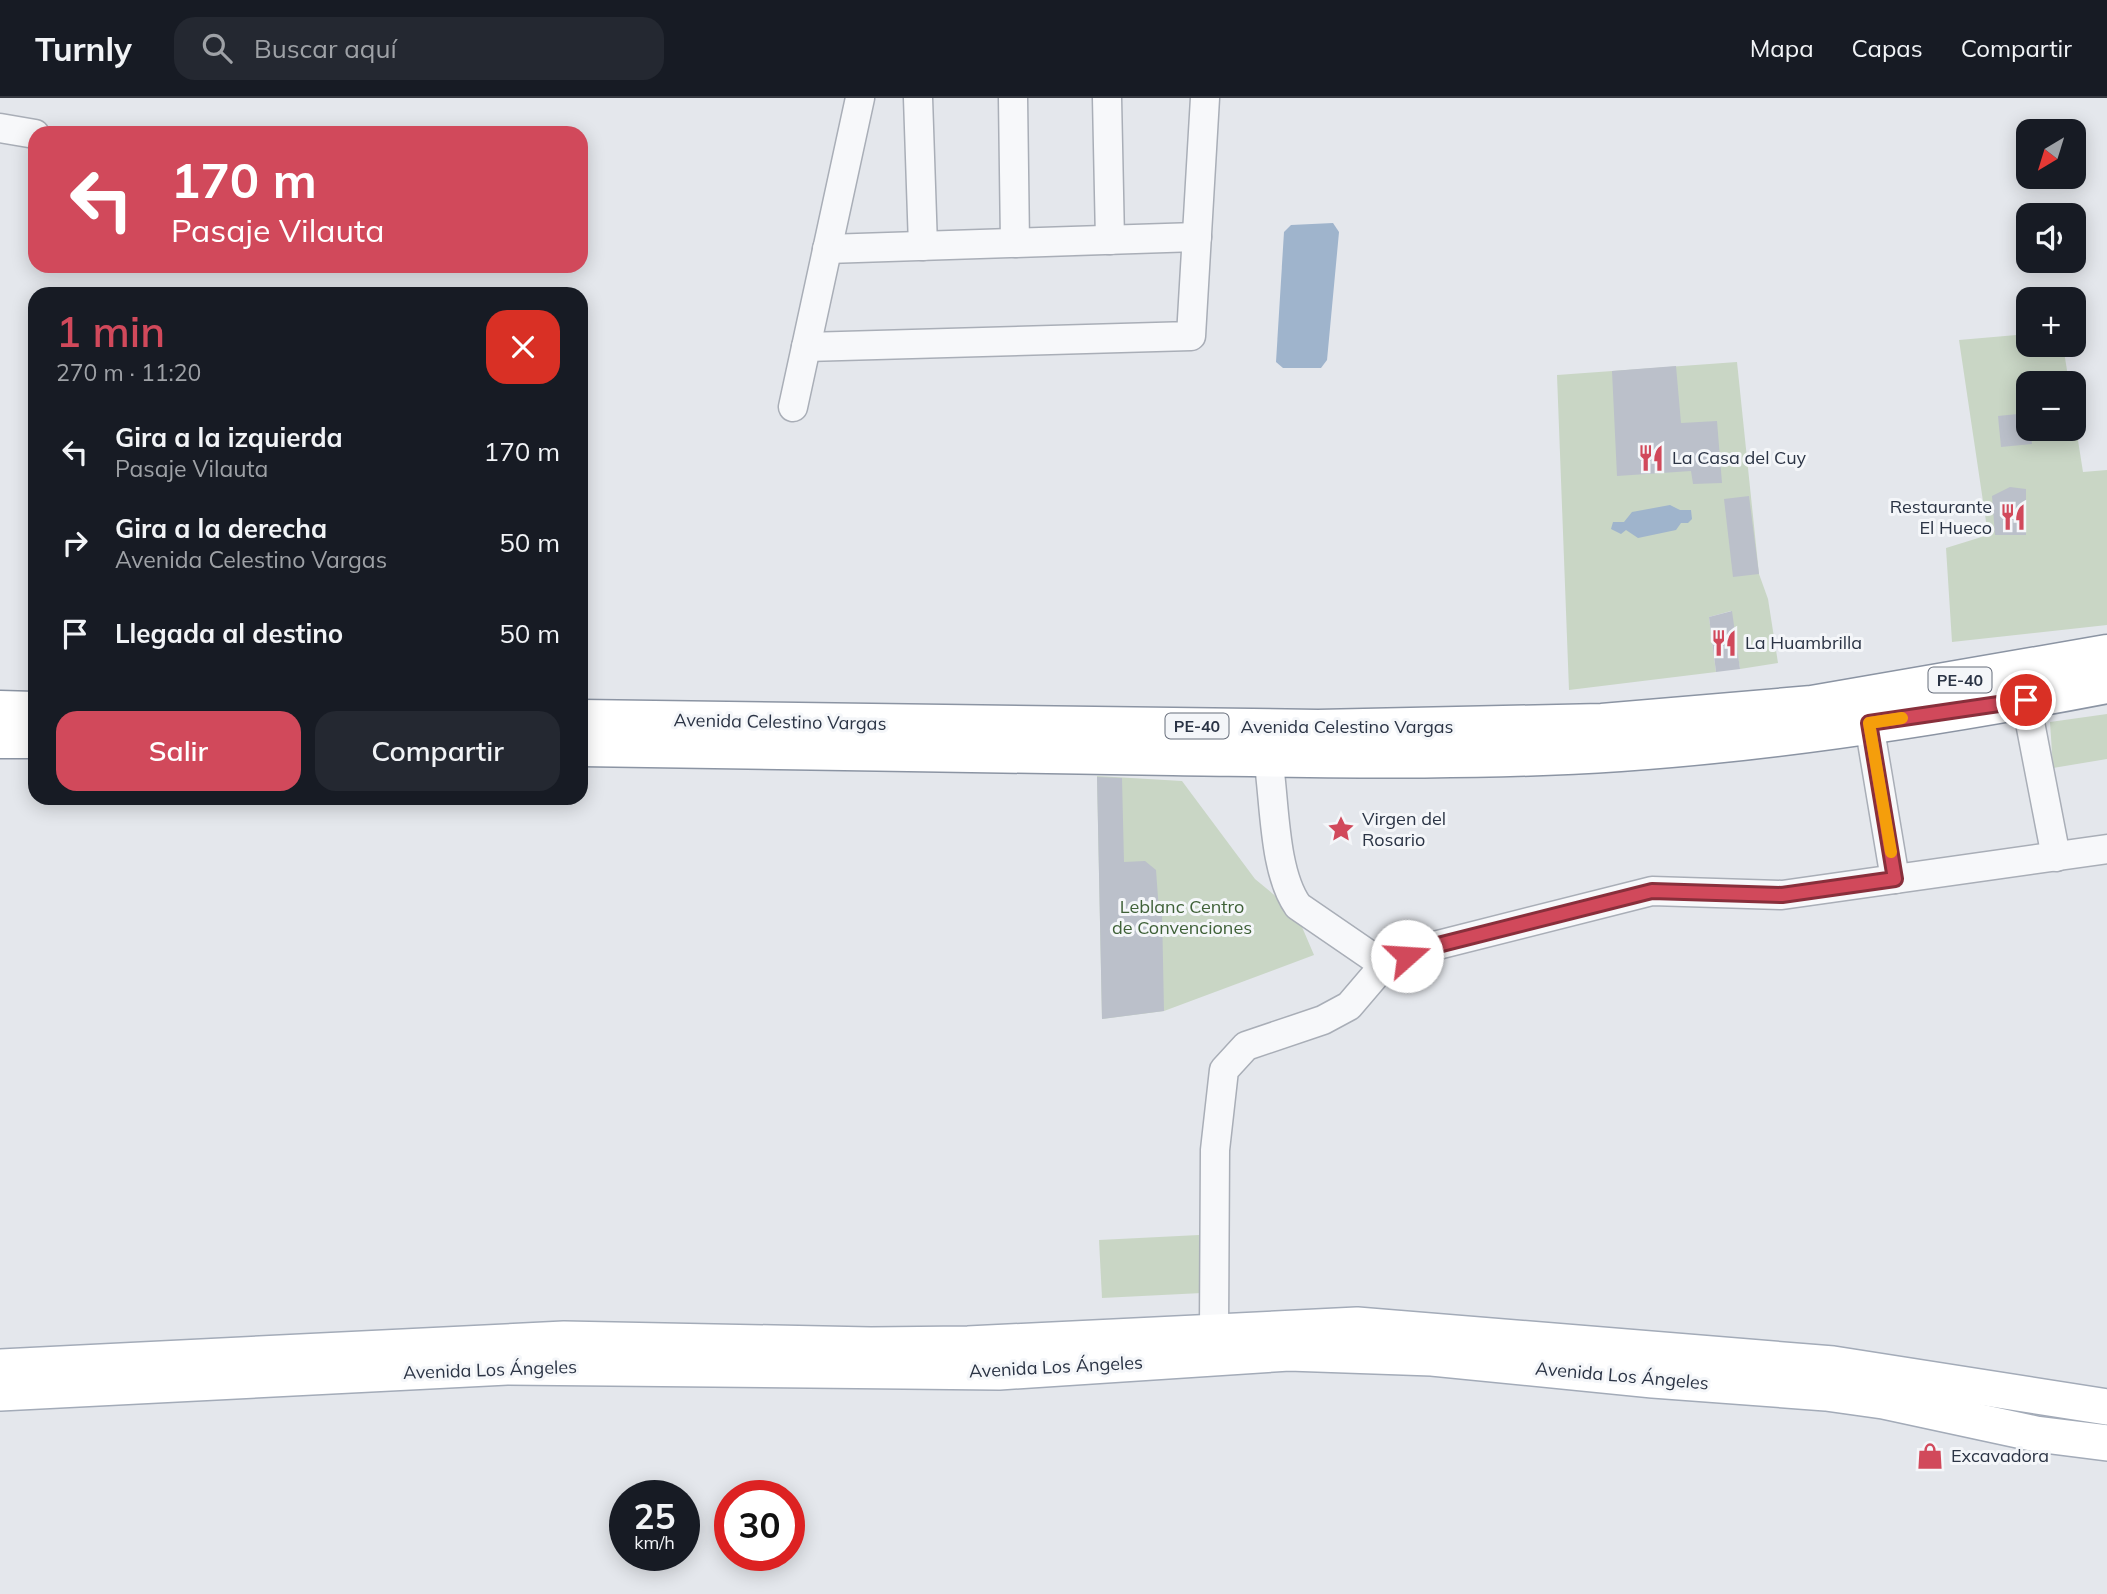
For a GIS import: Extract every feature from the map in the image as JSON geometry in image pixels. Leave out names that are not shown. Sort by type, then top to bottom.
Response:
[{"type":"highway","name":"Avenida Celestino Vargas","points":[[2023,685],[2107,654]]},
{"type":"highway","name":"Avenida Celestino Vargas","points":[[1205,741],[1268,757],[1435,759],[1616,752],[1727,744],[1866,710],[2023,685],[2107,684]]},
{"type":"highway","name":"Avenida Celestino Vargas","points":[[588,746],[682,735],[1205,741],[1389,729],[1602,723],[1799,706],[1866,710]]},
{"type":"highway","points":[[0,710],[28,711]]},
{"type":"highway","name":"Avenida Celestino Vargas","points":[[588,720],[682,735]]},
{"type":"highway","points":[[0,739],[28,739]]},
{"type":"main road","name":"Avenida Los Ángeles","points":[[0,1367],[564,1339],[857,1345],[968,1344],[1357,1325],[1820,1362],[1893,1371],[2107,1407]]},
{"type":"main road","name":"Avenida Los Ángeles","points":[[0,1393],[507,1367],[999,1372],[1289,1353],[1432,1358],[1653,1380],[1826,1393],[1883,1401],[2036,1434],[2107,1443]]},
{"type":"street","points":[[793,407],[860,98]]},
{"type":"street","points":[[918,98],[923,246]]},
{"type":"street","points":[[1013,98],[1015,243]]},
{"type":"street","points":[[1107,98],[1110,240]]},
{"type":"street","points":[[806,347],[1191,336],[1205,98]]},
{"type":"street","points":[[0,128],[28,133]]},
{"type":"street","points":[[827,249],[1197,237]]},
{"type":"street","points":[[2023,685],[2056,857]]},
{"type":"street","points":[[1866,710],[1895,879]]},
{"type":"street","points":[[1268,757],[1281,872],[1291,897],[1298,906],[1384,965]]},
{"type":"street","points":[[1214,1330],[1215,1150],[1223,1070],[1246,1046],[1323,1020],[1349,1006],[1384,965],[1430,947],[1652,891],[1782,895],[2107,849]]},
{"type":"green space","points":[[2016,335],[2016,357],[2065,357],[2067,371],[2016,371],[2016,441],[2078,441],[2083,472],[2107,470],[2107,625],[1952,642],[1946,548],[1988,535],[1959,340]]},
{"type":"green space","points":[[1737,362],[1759,574],[1768,599],[1778,663],[1740,669],[1731,611],[1709,617],[1716,672],[1569,690],[1557,375]]},
{"type":"green space","points":[[2107,714],[2107,759],[2053,768],[2050,722]]},
{"type":"green space","name":"Leblanc Centro de Convenciones","points":[[1097,776],[1182,781],[1255,879],[1296,913],[1314,955],[1164,1011],[1102,1019]]},
{"type":"green space","points":[[1199,1235],[1202,1293],[1102,1298],[1099,1240]]},
{"type":"water","points":[[1333,223],[1339,232],[1327,360],[1321,368],[1283,368],[1276,362],[1284,232],[1291,225]]},
{"type":"water","points":[[1670,505],[1680,510],[1691,510],[1692,519],[1688,523],[1681,523],[1676,530],[1638,538],[1626,530],[1621,534],[1611,529],[1613,522],[1624,522],[1632,512]]},
{"type":"building","points":[[1676,366],[1681,423],[1717,421],[1722,483],[1693,484],[1691,471],[1617,476],[1612,371]]},
{"type":"building","points":[[2016,414],[2016,441],[2032,441],[2032,444],[2001,447],[1998,416]]},
{"type":"building","points":[[2010,487],[2026,489],[2026,535],[1995,535],[1992,496]]},
{"type":"building","points":[[1749,496],[1759,574],[1733,577],[1724,499]]},
{"type":"building","name":"La Huambrilla","points":[[1732,611],[1740,669],[1716,672],[1709,617]]},
{"type":"building","points":[[1097,777],[1122,778],[1124,862],[1145,861],[1156,870],[1159,911],[1162,911],[1164,1011],[1102,1019]]},
{"type":"slow traffic","points":[[1891,852],[1869,723],[1902,718]]},
{"type":"place","name":"La Casa del Cuy","points":[[1651,458]]},
{"type":"place","name":"Restaurante El Hueco","points":[[2013,517]]},
{"type":"place","name":"La Huambrilla","points":[[1724,643]]},
{"type":"place","name":"Virgen del Rosario","points":[[1341,829]]},
{"type":"place","name":"Excavadora","points":[[1930,1456]]},
{"type":"route","points":[[1407,956],[1430,947],[1652,891],[1782,895],[1895,879],[1869,723],[2026,700]]}]
